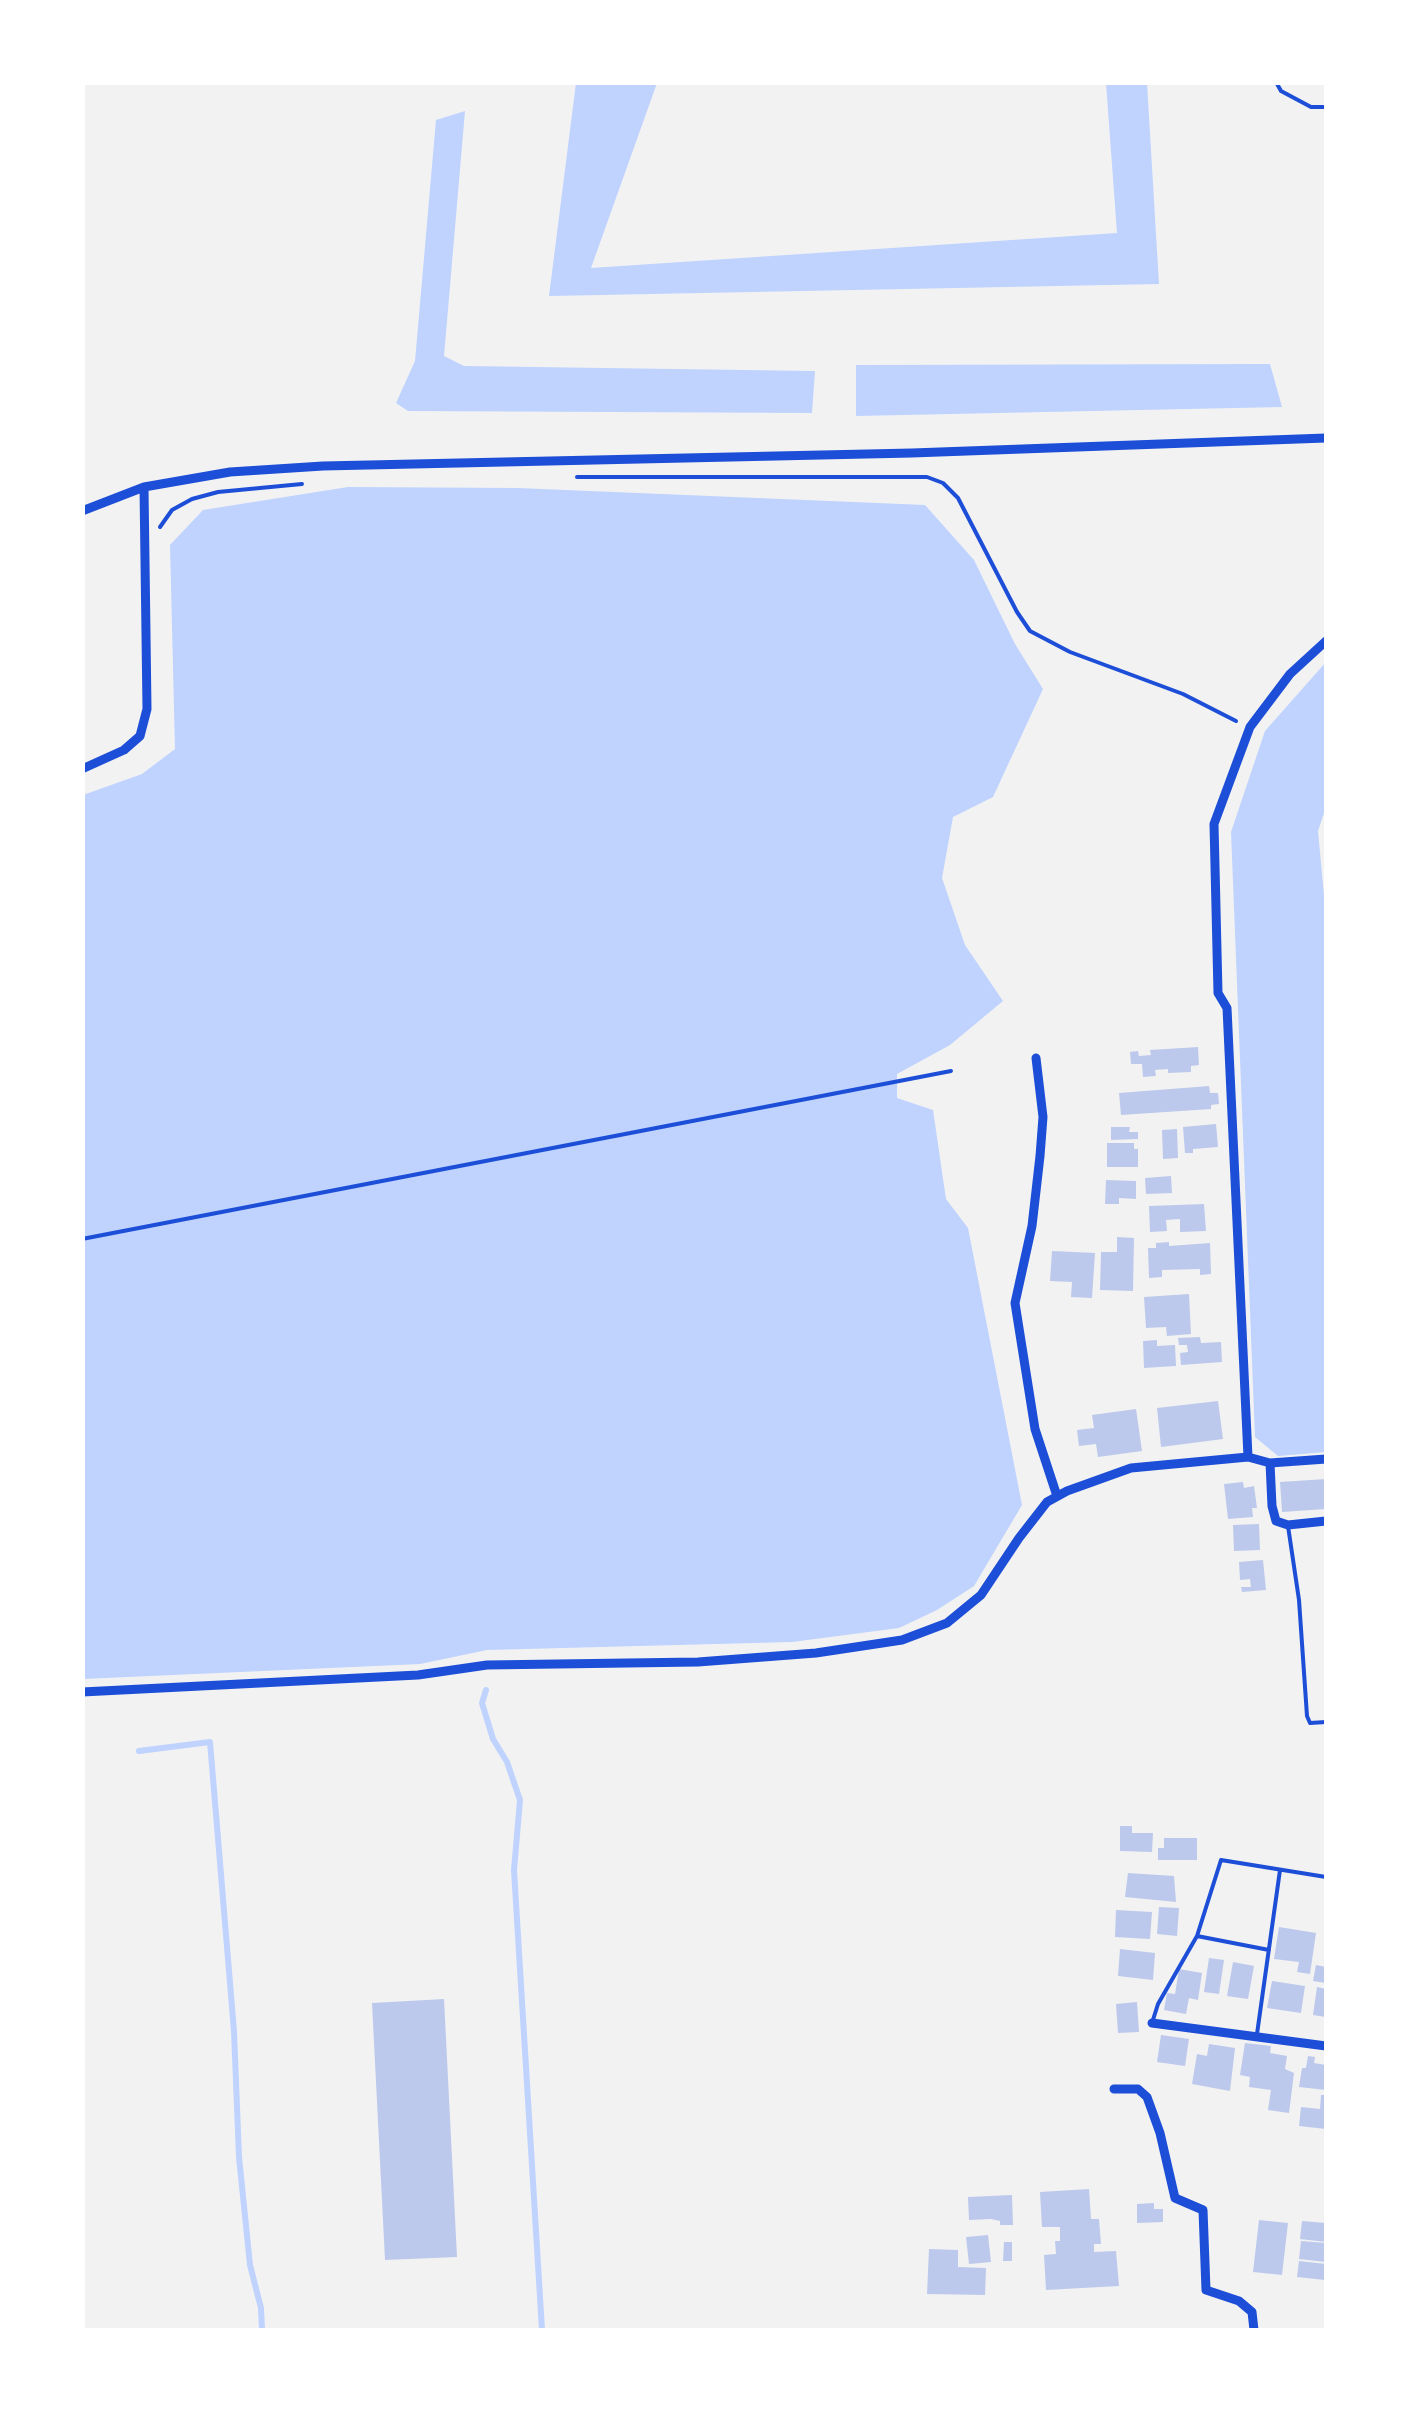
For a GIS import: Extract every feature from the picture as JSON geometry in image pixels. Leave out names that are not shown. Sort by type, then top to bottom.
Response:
[{"type":"street","points":[[82,511],[144,487],[230,472],[323,466],[912,453],[1326,438]]},
{"type":"street","points":[[82,768],[124,750],[140,736],[147,709],[144,487]]},
{"type":"street","points":[[1248,1457],[1227,1008],[1218,992],[1214,824],[1250,727],[1290,674],[1326,641]]},
{"type":"street","points":[[1036,1058],[1043,1117],[1032,1226],[1014,1302],[1035,1429],[1057,1496]]},
{"type":"street","points":[[82,1692],[418,1676],[487,1664],[698,1662],[816,1653],[902,1640],[947,1623],[981,1595],[1018,1538],[1047,1502],[1057,1496],[1131,1468],[1248,1457],[1270,1463],[1326,1459]]},
{"type":"street","points":[[1270,1463],[1276,1522],[1288,1525],[1326,1521]]},
{"type":"street","points":[[1152,2023],[1326,2046]]},
{"type":"street","points":[[1114,2089],[1138,2089],[1146,2097],[1160,2133],[1175,2198],[1203,2210],[1206,2290],[1239,2301],[1252,2312],[1254,2330]]},
{"type":"lane","points":[[1288,1525],[1299,1600],[1307,1716],[1310,1723],[1326,1722]]},
{"type":"lane","points":[[1152,2023],[1158,2004],[1197,1936],[1221,1860],[1326,1877]]},
{"type":"lane","points":[[1257,2037],[1280,1870]]},
{"type":"lane","points":[[1197,1936],[1269,1950]]},
{"type":"path","points":[[1276,82],[1281,91],[1311,107],[1326,108]]},
{"type":"path","points":[[578,477],[927,477],[943,483],[958,498],[1030,630],[1070,652],[1182,694],[1250,727]]},
{"type":"path","points":[[156,539],[172,510],[192,499],[218,492],[304,484]]},
{"type":"path","points":[[82,1239],[950,1071]]},
{"type":"water","points":[[576,83],[657,83],[591,268],[1117,233],[1106,83],[1147,83],[1159,284],[549,296]]},
{"type":"water","points":[[465,111],[444,356],[464,366],[815,371],[812,413],[408,411],[396,403],[415,361],[436,120]]},
{"type":"water","points":[[1270,364],[1282,407],[856,416],[856,365]]},
{"type":"water","points":[[348,487],[518,488],[925,505],[974,560],[1015,644],[1043,689],[993,797],[953,817],[942,878],[965,945],[1003,1001],[950,1045],[897,1074],[897,1098],[933,1110],[946,1199],[968,1228],[1022,1505],[974,1586],[937,1610],[899,1628],[792,1642],[487,1650],[420,1664],[83,1679],[83,795],[142,774],[175,749],[170,545],[203,510]]},
{"type":"water","points":[[1326,662],[1326,807],[1318,831],[1326,917],[1326,1452],[1278,1456],[1255,1437],[1231,832],[1265,731]]},
{"type":"building","points":[[1198,1047],[1199,1065],[1191,1066],[1191,1072],[1155,1070],[1156,1076],[1143,1077],[1142,1064],[1131,1064],[1130,1052],[1138,1051],[1139,1056],[1151,1055],[1150,1050]]},
{"type":"building","points":[[1209,1086],[1210,1093],[1218,1093],[1219,1104],[1211,1105],[1211,1109],[1121,1115],[1119,1093]]},
{"type":"building","points":[[1216,1124],[1218,1147],[1185,1153],[1183,1127]]},
{"type":"building","points":[[1111,1127],[1130,1127],[1129,1132],[1138,1132],[1138,1139],[1111,1140]]},
{"type":"building","points":[[1177,1129],[1178,1158],[1163,1159],[1162,1130]]},
{"type":"building","points":[[1107,1143],[1134,1143],[1138,1167],[1107,1167]]},
{"type":"building","points":[[1171,1176],[1172,1193],[1146,1194],[1145,1178]]},
{"type":"building","points":[[1106,1180],[1136,1181],[1136,1199],[1119,1198],[1119,1204],[1105,1204]]},
{"type":"building","points":[[1204,1204],[1206,1231],[1180,1232],[1180,1219],[1166,1220],[1167,1231],[1150,1232],[1149,1206]]},
{"type":"building","points":[[1117,1237],[1134,1238],[1133,1291],[1100,1290],[1101,1252],[1117,1252]]},
{"type":"building","points":[[1169,1242],[1169,1246],[1210,1243],[1211,1274],[1200,1275],[1200,1269],[1162,1270],[1162,1277],[1149,1278],[1148,1248]]},
{"type":"building","points":[[1052,1251],[1095,1253],[1092,1298],[1071,1297],[1072,1282],[1050,1281]]},
{"type":"building","points":[[1189,1294],[1191,1334],[1167,1336],[1166,1327],[1146,1328],[1144,1297]]},
{"type":"building","points":[[1200,1337],[1201,1343],[1221,1342],[1222,1362],[1181,1365],[1180,1353],[1188,1352],[1187,1345],[1179,1345],[1178,1338]]},
{"type":"building","points":[[1157,1340],[1157,1346],[1175,1345],[1176,1366],[1144,1368],[1143,1341]]},
{"type":"building","points":[[1218,1401],[1223,1439],[1161,1447],[1157,1408]]},
{"type":"building","points":[[1136,1409],[1142,1451],[1098,1457],[1096,1444],[1079,1446],[1077,1430],[1094,1428],[1092,1415]]},
{"type":"building","points":[[1326,1479],[1326,1509],[1282,1512],[1280,1482]]},
{"type":"building","points":[[1243,1482],[1244,1488],[1254,1486],[1257,1508],[1252,1508],[1253,1517],[1228,1519],[1224,1484]]},
{"type":"building","points":[[1259,1524],[1260,1550],[1234,1551],[1233,1525]]},
{"type":"building","points":[[1263,1560],[1266,1590],[1242,1592],[1241,1587],[1251,1587],[1250,1579],[1240,1580],[1239,1562]]},
{"type":"building","points":[[1120,1826],[1132,1826],[1132,1833],[1153,1833],[1152,1852],[1120,1851]]},
{"type":"building","points":[[1164,1838],[1197,1838],[1197,1860],[1158,1860],[1158,1848],[1164,1848]]},
{"type":"building","points":[[1128,1873],[1174,1876],[1176,1902],[1125,1897]]},
{"type":"building","points":[[1159,1907],[1179,1908],[1177,1936],[1157,1934]]},
{"type":"building","points":[[1116,1910],[1152,1912],[1150,1939],[1115,1937]]},
{"type":"building","points":[[1279,1927],[1316,1933],[1310,1974],[1297,1972],[1299,1962],[1274,1959]]},
{"type":"building","points":[[1120,1949],[1155,1953],[1153,1980],[1118,1976]]},
{"type":"building","points":[[1209,1958],[1224,1960],[1219,1994],[1204,1992]]},
{"type":"building","points":[[1233,1962],[1254,1966],[1248,1999],[1227,1996]]},
{"type":"building","points":[[1316,1965],[1326,1967],[1326,1983],[1313,1981]]},
{"type":"building","points":[[1179,1969],[1202,1973],[1198,2000],[1189,1998],[1186,2014],[1164,2010],[1167,1993],[1175,1994]]},
{"type":"building","points":[[1272,1981],[1305,1986],[1301,2013],[1267,2008]]},
{"type":"building","points":[[1317,1987],[1326,1989],[1326,2017],[1313,2015]]},
{"type":"building","points":[[444,1999],[457,2257],[385,2260],[372,2003]]},
{"type":"building","points":[[1137,2002],[1139,2032],[1118,2033],[1116,2004]]},
{"type":"building","points":[[1161,2035],[1189,2039],[1185,2066],[1157,2062]]},
{"type":"building","points":[[1245,2043],[1271,2046],[1270,2053],[1287,2056],[1285,2069],[1294,2073],[1289,2113],[1268,2110],[1271,2090],[1249,2087],[1250,2077],[1240,2075]]},
{"type":"building","points":[[1209,2044],[1235,2048],[1230,2091],[1192,2084],[1197,2054],[1207,2056]]},
{"type":"building","points":[[1308,2056],[1315,2057],[1314,2063],[1326,2065],[1326,2090],[1299,2087]]},
{"type":"building","points":[[1321,2095],[1326,2095],[1326,2129],[1299,2126],[1301,2107],[1320,2109]]},
{"type":"building","points":[[1089,2189],[1091,2219],[1099,2219],[1101,2244],[1094,2244],[1094,2252],[1116,2251],[1119,2286],[1046,2290],[1044,2255],[1056,2254],[1060,2227],[1042,2227],[1040,2192]]},
{"type":"building","points":[[1012,2195],[1013,2225],[1000,2225],[1000,2221],[991,2219],[969,2220],[968,2197]]},
{"type":"building","points":[[1154,2203],[1154,2209],[1163,2209],[1163,2222],[1137,2223],[1137,2204]]},
{"type":"building","points":[[1259,2220],[1288,2223],[1282,2275],[1253,2272]]},
{"type":"building","points":[[1302,2221],[1326,2223],[1326,2242],[1300,2239]]},
{"type":"building","points":[[988,2235],[991,2262],[969,2264],[966,2237]]},
{"type":"building","points":[[1301,2241],[1326,2243],[1326,2262],[1299,2259]]},
{"type":"building","points":[[1004,2242],[1012,2242],[1012,2261],[1003,2261]]},
{"type":"building","points":[[929,2249],[958,2250],[958,2267],[986,2268],[985,2295],[927,2294]]},
{"type":"building","points":[[1299,2261],[1326,2264],[1325,2280],[1297,2277]]},
{"type":"waterway","points":[[486,1690],[482,1703],[493,1739],[507,1762],[520,1800],[514,1870],[542,2330]]},
{"type":"waterway","points":[[139,1751],[210,1742],[234,2031],[239,2157],[250,2265],[261,2308],[262,2330]]}]
